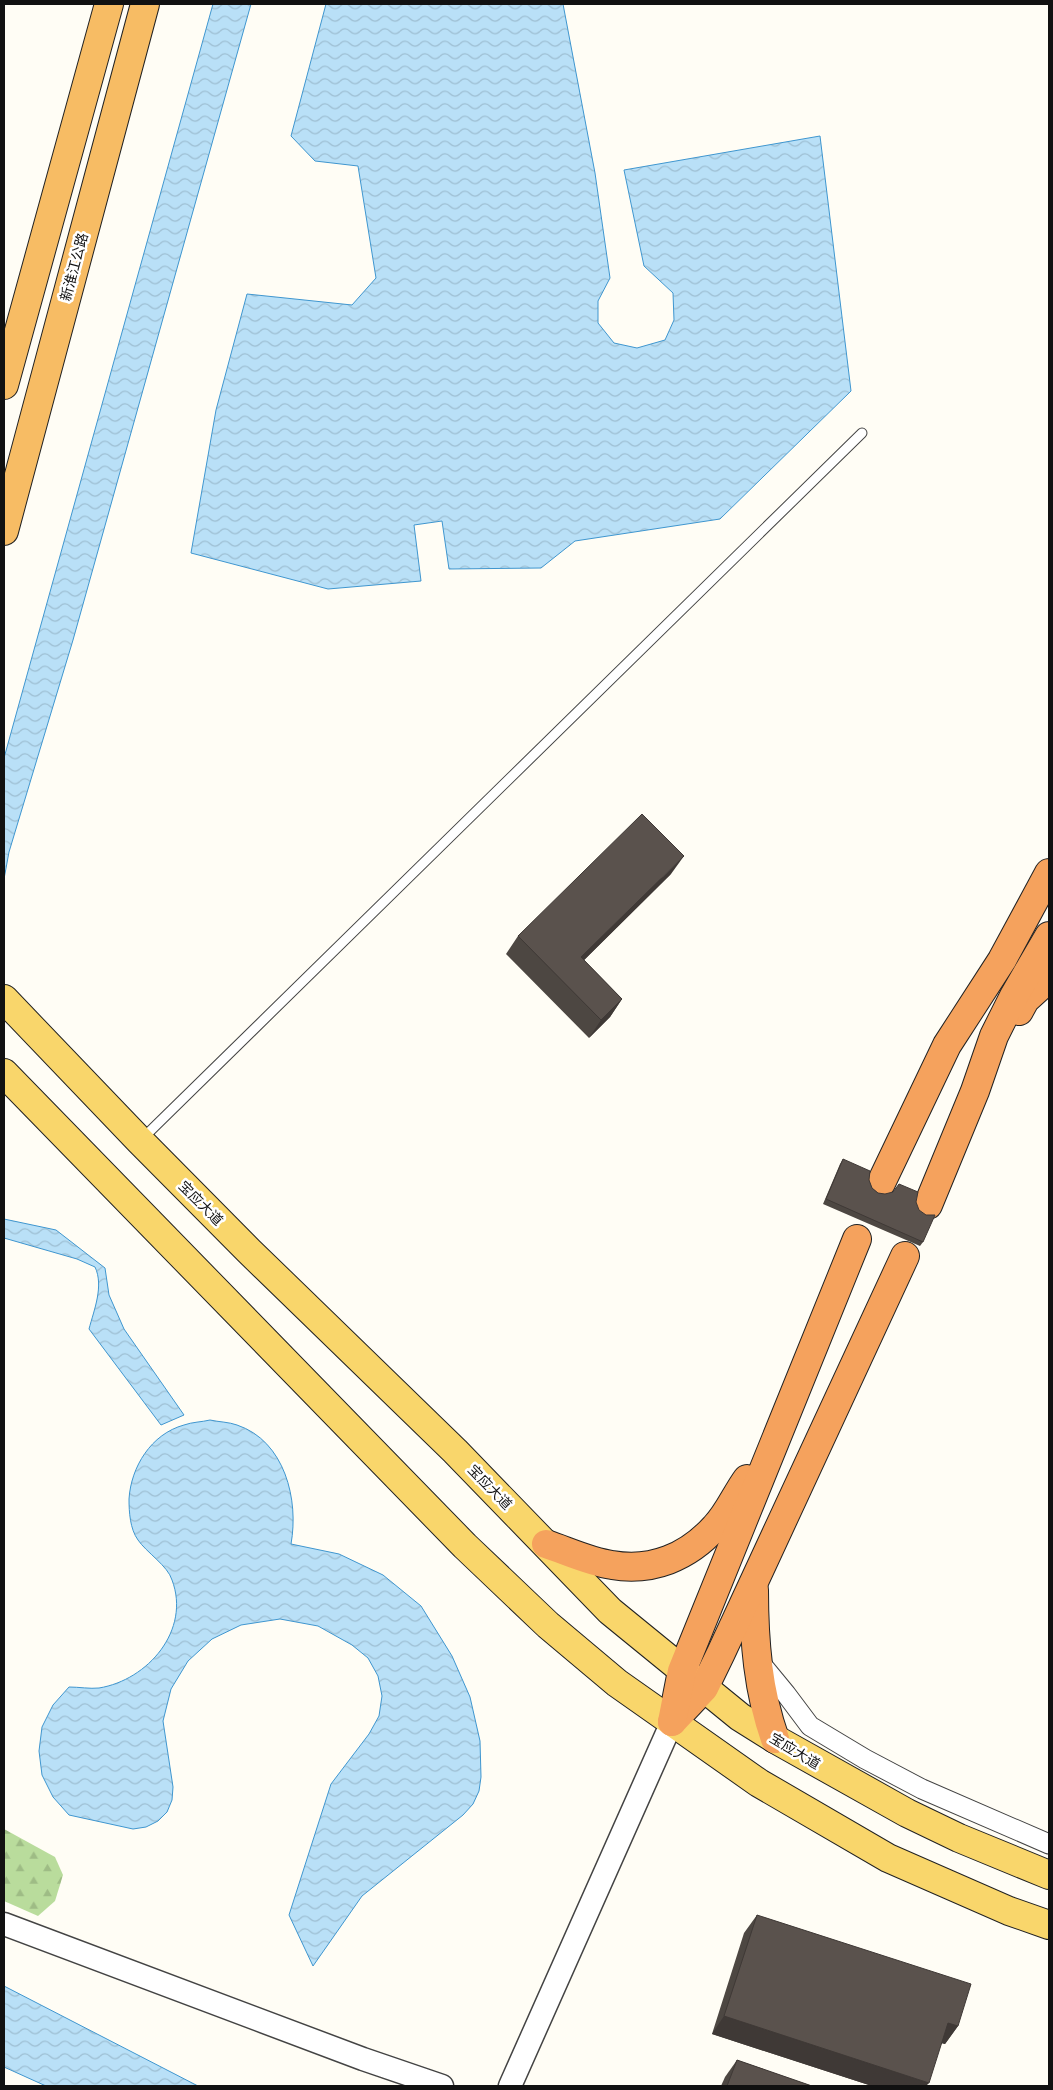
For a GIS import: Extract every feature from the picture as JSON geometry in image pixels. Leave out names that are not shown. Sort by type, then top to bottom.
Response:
[{"type":"highway","points":[[4,385],[110,4]]},
{"type":"highway","name":"新淮江公路","points":[[4,531],[145,4]]},
{"type":"highway","points":[[881,1183],[948,1045],[1002,960],[1049,873]]},
{"type":"highway","points":[[1002,960],[1049,899]]},
{"type":"highway","points":[[928,1205],[975,1091],[994,1036],[1014,996],[1049,936]]},
{"type":"highway","points":[[975,1091],[1025,1000],[1049,978]]},
{"type":"highway","points":[[672,1722],[682,1671],[857,1239]]},
{"type":"highway","points":[[672,1722],[704,1688],[905,1256]]},
{"type":"highway","points":[[546,1544],[611,1565],[643,1567],[667,1562],[690,1550],[716,1527],[778,1435]]},
{"type":"highway","points":[[754,1583],[757,1659],[764,1708],[775,1739]]},
{"type":"main road","name":"宝应大道","points":[[4,999],[140,1141],[242,1244],[455,1451],[610,1611],[740,1717],[775,1739],[908,1814],[959,1838],[1049,1875]]},
{"type":"main road","points":[[4,1073],[465,1546],[556,1632],[617,1683],[759,1783],[888,1858],[1009,1911],[1049,1925]]},
{"type":"street","points":[[757,1659],[810,1726],[865,1759],[922,1789],[1049,1844]]},
{"type":"street","points":[[510,2086],[672,1722]]},
{"type":"street","points":[[4,1924],[364,2060],[442,2086]]},
{"type":"lane","points":[[140,1141],[862,433]]},
{"type":"green space","points":[[4,1829],[55,1857],[63,1875],[55,1901],[38,1916],[4,1901]]},
{"type":"water","points":[[213,4],[251,4],[73,640],[9,852],[4,879],[4,758]]},
{"type":"water","points":[[326,4],[563,4],[595,173],[610,278],[598,301],[598,323],[614,343],[637,348],[665,340],[674,320],[673,293],[644,266],[624,170],[820,136],[851,391],[720,519],[575,541],[541,568],[449,569],[442,521],[414,525],[421,581],[328,589],[191,553],[216,410],[247,294],[352,305],[376,278],[358,166],[315,161],[291,136]]},
{"type":"water","points":[[4,1219],[56,1230],[105,1268],[109,1295],[124,1329],[184,1415],[161,1425],[89,1329],[99,1282],[95,1267],[77,1259],[4,1238]]},
{"type":"water","points":[[210,1420],[234,1424],[253,1433],[267,1444],[277,1458],[285,1474],[293,1509],[291,1544],[339,1554],[383,1575],[421,1606],[452,1656],[470,1697],[480,1741],[481,1777],[479,1791],[473,1804],[463,1815],[362,1896],[313,1966],[289,1915],[331,1784],[369,1734],[379,1716],[382,1696],[378,1676],[368,1658],[352,1645],[318,1626],[280,1619],[241,1625],[212,1639],[188,1661],[171,1689],[163,1721],[173,1787],[172,1800],[167,1812],[158,1821],[146,1827],[133,1829],[69,1815],[53,1797],[42,1775],[39,1751],[42,1727],[53,1705],[69,1687],[99,1688],[117,1683],[134,1675],[161,1650],[170,1634],[176,1617],[176,1599],[172,1580],[162,1564],[135,1536],[130,1515],[129,1499],[131,1487],[134,1475],[145,1453],[162,1436],[172,1429],[190,1423]]},
{"type":"water","points":[[4,1986],[198,2086],[46,2086],[4,2067]]},
{"type":"building","points":[[642,814],[684,856],[581,957],[622,999],[601,1020],[518,936]]},
{"type":"building","points":[[843,1159],[870,1171],[869,1180],[872,1188],[878,1193],[893,1192],[899,1184],[918,1192],[916,1202],[919,1210],[926,1215],[935,1215],[923,1242],[826,1199]]},
{"type":"building","points":[[757,1915],[971,1984],[958,2026],[948,2023],[929,2083],[724,2016]]},
{"type":"building","points":[[737,2060],[812,2086],[727,2086]]}]
